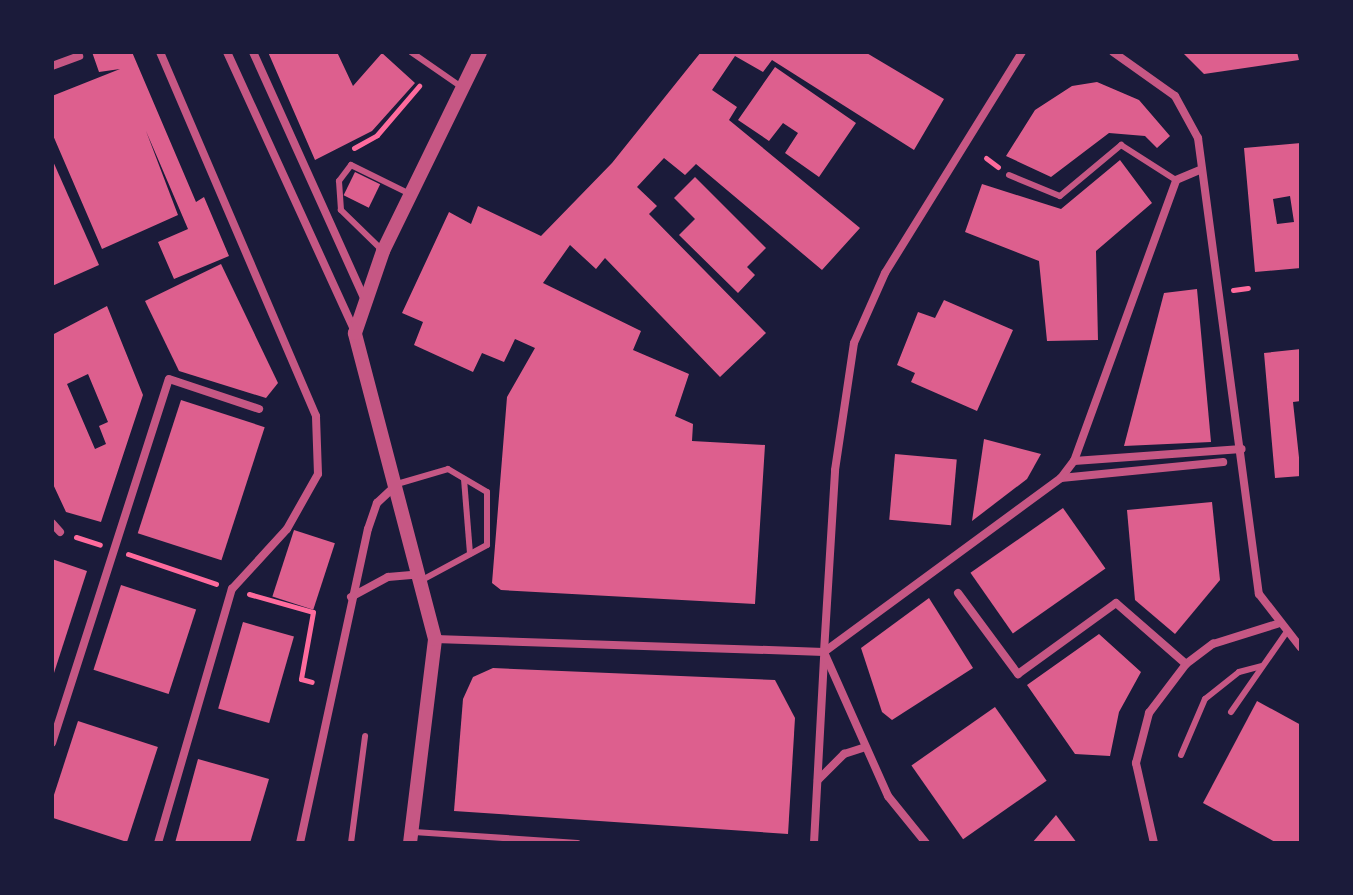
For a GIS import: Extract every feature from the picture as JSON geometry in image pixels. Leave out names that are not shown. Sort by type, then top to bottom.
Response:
[{"type":"street","points":[[158,843],[232,589],[306,501],[318,474],[316,416],[160,52]]},
{"type":"street","points":[[227,52],[355,333],[421,577],[435,639],[410,837]]},
{"type":"street","points":[[253,52],[364,298]]},
{"type":"street","points":[[355,333],[364,298],[383,251],[480,52]]},
{"type":"street","points":[[814,843],[835,470],[854,343],[885,273],[1022,52]]},
{"type":"street","points":[[1113,52],[1175,96],[1190,116],[1202,169],[1242,449],[1259,594],[1277,624],[1301,648]]},
{"type":"street","points":[[52,66],[79,56]]},
{"type":"street","points":[[435,639],[824,652],[1061,478],[1074,461],[1176,180],[1202,169]]},
{"type":"street","points":[[52,743],[169,379],[259,409]]},
{"type":"street","points":[[1074,461],[1242,449]]},
{"type":"street","points":[[1061,478],[1223,462]]},
{"type":"street","points":[[300,843],[350,598],[377,503],[397,484]]},
{"type":"street","points":[[52,523],[60,532]]},
{"type":"street","points":[[350,598],[388,577],[421,577]]},
{"type":"street","points":[[958,593],[1018,674],[1116,603],[1186,664]]},
{"type":"street","points":[[1154,843],[1139,793],[1140,735],[1186,664],[1213,644],[1277,624]]},
{"type":"street","points":[[824,652],[865,747],[903,822],[926,843]]},
{"type":"street","points":[[818,780],[844,754],[865,747]]},
{"type":"lane","points":[[411,52],[463,88]]},
{"type":"lane","points":[[1009,175],[1060,196],[1121,145],[1176,180]]},
{"type":"lane","points":[[383,251],[341,210],[339,181],[351,165],[410,194]]},
{"type":"lane","points":[[397,484],[448,469],[487,492],[487,545],[421,577]]},
{"type":"lane","points":[[464,479],[470,554]]},
{"type":"lane","points":[[1231,712],[1286,633]]},
{"type":"lane","points":[[1181,755],[1205,699],[1239,672],[1262,666]]},
{"type":"lane","points":[[351,843],[365,736]]},
{"type":"lane","points":[[410,837],[578,843]]},
{"type":"path","points":[[350,151],[377,135],[419,86]]},
{"type":"path","points":[[60,532],[100,545]]},
{"type":"path","points":[[128,554],[313,612],[301,679],[312,682]]},
{"type":"building","points":[[92,52],[132,52],[196,202],[204,197],[229,256],[174,279],[158,242],[188,229],[146,131],[178,215],[102,249],[52,133],[52,96],[120,69],[99,72]]},
{"type":"building","points":[[268,52],[337,52],[353,86],[382,53],[415,83],[372,131],[315,160]]},
{"type":"building","points":[[701,52],[865,52],[944,99],[914,150],[772,60],[763,72],[735,56],[712,90],[737,107],[729,120],[860,228],[822,270],[696,164],[685,175],[664,158],[637,187],[657,206],[649,214],[766,333],[720,377],[605,258],[596,269],[570,245],[543,283],[641,331],[633,350],[689,374],[675,416],[693,424],[692,441],[765,445],[755,604],[501,590],[492,583],[507,397],[535,348],[515,339],[504,362],[482,353],[473,372],[414,345],[423,322],[402,313],[449,212],[471,224],[478,206],[541,236],[612,163]]},
{"type":"building","points":[[1182,52],[1297,52],[1299,60],[1204,74]]},
{"type":"building","points":[[775,67],[856,123],[819,177],[785,153],[798,133],[783,123],[769,141],[738,120]]},
{"type":"building","points":[[1097,82],[1139,100],[1170,136],[1157,148],[1145,136],[1109,133],[1051,177],[1006,156],[1035,110],[1072,86]]},
{"type":"building","points":[[1301,143],[1301,268],[1255,272],[1244,148]],"holes":[[[1290,196],[1294,222],[1277,224],[1273,199]]]},
{"type":"building","points":[[52,159],[99,265],[52,286]]},
{"type":"building","points":[[1120,160],[1152,203],[1096,251],[1098,340],[1047,341],[1039,261],[965,232],[982,184],[1061,209]]},
{"type":"building","points":[[355,172],[380,184],[369,208],[344,195]]},
{"type":"building","points":[[695,177],[766,248],[747,267],[755,275],[738,293],[679,235],[695,219],[674,198]]},
{"type":"building","points":[[221,264],[278,383],[266,398],[179,371],[145,301]]},
{"type":"building","points":[[1197,289],[1211,442],[1124,446],[1164,293]]},
{"type":"building","points":[[944,300],[1013,330],[977,411],[911,382],[915,373],[897,365],[918,312],[935,318]]},
{"type":"building","points":[[107,306],[143,395],[101,522],[66,512],[52,482],[52,335]],"holes":[[[88,374],[108,422],[99,426],[106,444],[95,449],[67,384]]]},
{"type":"building","points":[[1301,349],[1301,401],[1293,402],[1301,476],[1275,478],[1264,353]]},
{"type":"building","points":[[181,400],[265,427],[221,560],[138,533]]},
{"type":"building","points":[[984,439],[1041,454],[1027,479],[972,521]]},
{"type":"building","points":[[895,454],[957,459],[951,525],[889,520]]},
{"type":"building","points":[[1212,502],[1220,580],[1175,634],[1135,600],[1127,510]]},
{"type":"building","points":[[1063,508],[1105,569],[1013,633],[970,573]]},
{"type":"building","points":[[294,530],[335,543],[313,610],[272,597]]},
{"type":"building","points":[[52,559],[87,571],[53,676],[52,676]]},
{"type":"building","points":[[121,585],[196,609],[169,694],[93,670]]},
{"type":"building","points":[[929,598],[973,668],[892,720],[882,712],[861,648]]},
{"type":"building","points":[[243,622],[294,637],[269,723],[218,709]]},
{"type":"building","points":[[1099,634],[1141,672],[1119,712],[1110,756],[1075,754],[1027,685]]},
{"type":"building","points":[[493,668],[775,680],[795,718],[788,834],[454,811],[463,699],[473,677]]},
{"type":"building","points":[[1257,701],[1301,725],[1301,843],[1277,843],[1203,803]]},
{"type":"building","points":[[995,707],[1047,781],[963,839],[911,766]]},
{"type":"building","points":[[78,721],[158,747],[127,842],[52,818],[52,801]]},
{"type":"building","points":[[198,759],[269,779],[250,843],[175,843]]},
{"type":"building","points":[[1056,815],[1077,843],[1032,843]]}]
